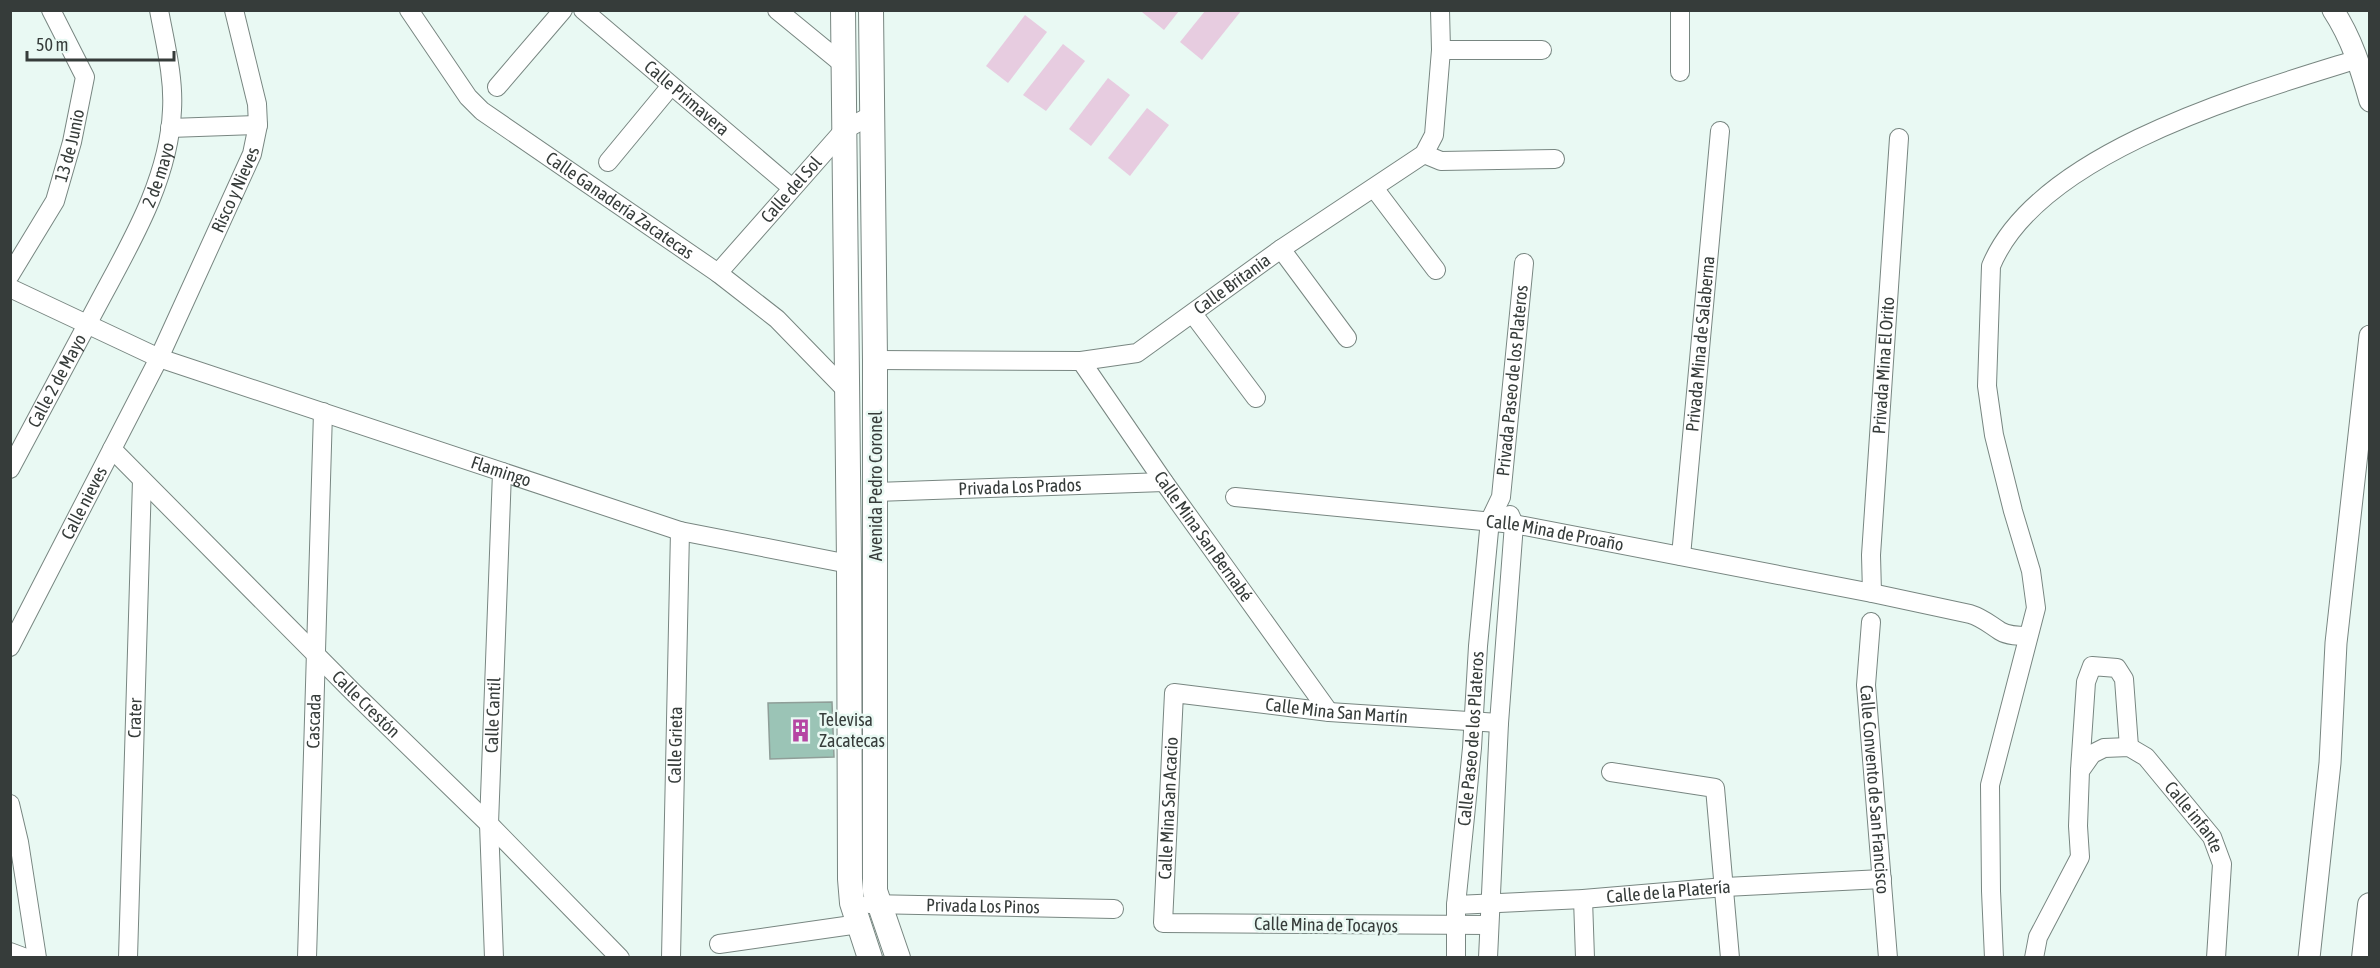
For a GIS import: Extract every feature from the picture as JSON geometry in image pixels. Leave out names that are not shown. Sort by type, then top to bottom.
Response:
[{"type":"main road","name":"Avenida Pedro Coronel","points":[[843,10],[847,263],[850,879],[855,913],[870,957]]},
{"type":"main road","name":"Avenida Pedro Coronel","points":[[871,10],[876,492],[875,891],[898,957]]},
{"type":"main road","points":[[849,704],[875,703]]},
{"type":"main road","points":[[2364,957],[2370,905]]},
{"type":"street","name":"13 de Junio","points":[[10,275],[55,201],[72,142],[85,77],[51,10]]},
{"type":"street","name":"2 de mayo","points":[[87,324],[131,242],[156,185],[170,128],[173,109],[169,61],[159,10]]},
{"type":"street","name":"Risco y Nieves","points":[[159,358],[252,154],[258,125],[257,104],[234,10]]},
{"type":"street","name":"Calle Ganadería Zacatecas","points":[[409,10],[468,98],[482,111],[718,273],[777,319],[846,390]]},
{"type":"street","points":[[496,87],[563,10]]},
{"type":"street","name":"Calle Primavera","points":[[583,10],[670,87],[792,188]]},
{"type":"street","points":[[777,10],[844,65]]},
{"type":"street","points":[[1440,10],[1441,50],[1434,135],[1424,154],[1442,161],[1555,159]]},
{"type":"street","points":[[1680,10],[1680,72]]},
{"type":"street","points":[[2334,10],[2346,29],[2358,59],[2370,102]]},
{"type":"street","points":[[1441,50],[1542,50]]},
{"type":"street","points":[[1994,957],[1990,785],[2036,608],[2031,571],[1994,435],[1987,386],[1991,266],[1997,251],[2008,234],[2037,204],[2070,176],[2101,156],[2192,116],[2358,59]]},
{"type":"street","points":[[608,162],[670,87]]},
{"type":"street","name":"Calle del Sol","points":[[718,273],[844,130],[872,115]]},
{"type":"street","points":[[170,128],[258,125]]},
{"type":"street","name":"Privada Mina de Salaberna","points":[[1681,556],[1720,131]]},
{"type":"street","name":"Privada Mina El Orito","points":[[1872,592],[1871,555],[1899,138]]},
{"type":"street","name":"Calle Britania","points":[[875,360],[1081,361],[1137,353],[1281,249],[1424,154]]},
{"type":"street","points":[[1374,188],[1436,270]]},
{"type":"street","points":[[1281,249],[1347,338]]},
{"type":"street","name":"Privada Paseo de los Plateros","points":[[1490,520],[1501,497],[1524,263]]},
{"type":"street","name":"Flamingo","points":[[13,296],[87,324],[159,358],[680,531],[849,564]]},
{"type":"street","points":[[1193,314],[1256,398]]},
{"type":"street","name":"Calle 2 de Mayo","points":[[10,469],[87,324]]},
{"type":"street","points":[[2309,957],[2330,764],[2336,643],[2370,336]]},
{"type":"street","name":"Calle nieves","points":[[10,647],[159,358]]},
{"type":"street","name":"Calle Mina San Bernabé","points":[[1081,361],[1164,482],[1329,712]]},
{"type":"street","name":"Cascada","points":[[307,957],[314,653],[323,412]]},
{"type":"street","name":"Calle Crestón","points":[[112,449],[620,957]]},
{"type":"street","name":"Calle Cantil","points":[[494,957],[489,824],[502,472]]},
{"type":"street","name":"Crater","points":[[128,957],[142,480]]},
{"type":"street","name":"Privada Los Prados","points":[[876,492],[1164,482]]},
{"type":"street","name":"Calle Mina de Proaño","points":[[1235,497],[1514,524],[1872,592],[1970,614],[1983,618],[2001,632],[2015,636],[2028,636]]},
{"type":"street","name":"Privada Paseo de los Plateros","points":[[1501,497],[1514,524]]},
{"type":"street","name":"Calle Paseo de los Plateros","points":[[1456,957],[1456,905],[1490,520]]},
{"type":"street","name":"Calle Paseo de los Plateros","points":[[1488,957],[1499,723],[1514,524]]},
{"type":"street","name":"Calle Grieta","points":[[671,957],[680,531]]},
{"type":"street","name":"Calle Convento de San Francisco","points":[[1871,622],[1866,686],[1888,957]]},
{"type":"street","points":[[2034,957],[2038,937],[2080,857],[2078,826],[2080,771],[2086,682],[2092,666],[2116,668],[2124,679],[2129,747],[2104,748],[2092,754],[2080,771]]},
{"type":"street","name":"Calle Mina San Martín","points":[[1174,693],[1329,712],[1499,723]]},
{"type":"street","name":"Calle Mina San Acacio","points":[[1163,923],[1174,693]]},
{"type":"street","name":"Calle infante","points":[[2129,747],[2146,757],[2212,837],[2222,864],[2216,957]]},
{"type":"street","points":[[1611,772],[1715,788],[1730,957]]},
{"type":"street","points":[[10,804],[19,842],[37,957]]},
{"type":"street","name":"Calle de la Platería","points":[[1456,905],[1882,879]]},
{"type":"street","points":[[1583,899],[1585,957]]},
{"type":"street","name":"Privada Los Pinos","points":[[719,944],[855,913],[880,905],[1114,909]]},
{"type":"street","name":"Calle Mina de Tocayos","points":[[1163,923],[1489,926]]},
{"type":"street","points":[[10,952],[26,957]]},
{"type":"shaded area","points":[[1144,10],[1179,11],[1164,30],[1142,12]]},
{"type":"shaded area","points":[[1205,11],[1241,11],[1202,60],[1180,42]]},
{"type":"shaded area","points":[[1025,15],[1047,32],[1008,83],[986,66]]},
{"type":"shaded area","points":[[1063,44],[1085,61],[1046,111],[1023,95]]},
{"type":"shaded area","points":[[1108,78],[1130,95],[1091,146],[1069,129]]},
{"type":"shaded area","points":[[1147,108],[1169,125],[1130,176],[1108,158]]},
{"type":"building","name":"Televisa Zacatecas","points":[[832,702],[834,757],[770,759],[768,703]]},
{"type":"place","name":"Televisa Zacatecas","points":[[801,730]]}]
